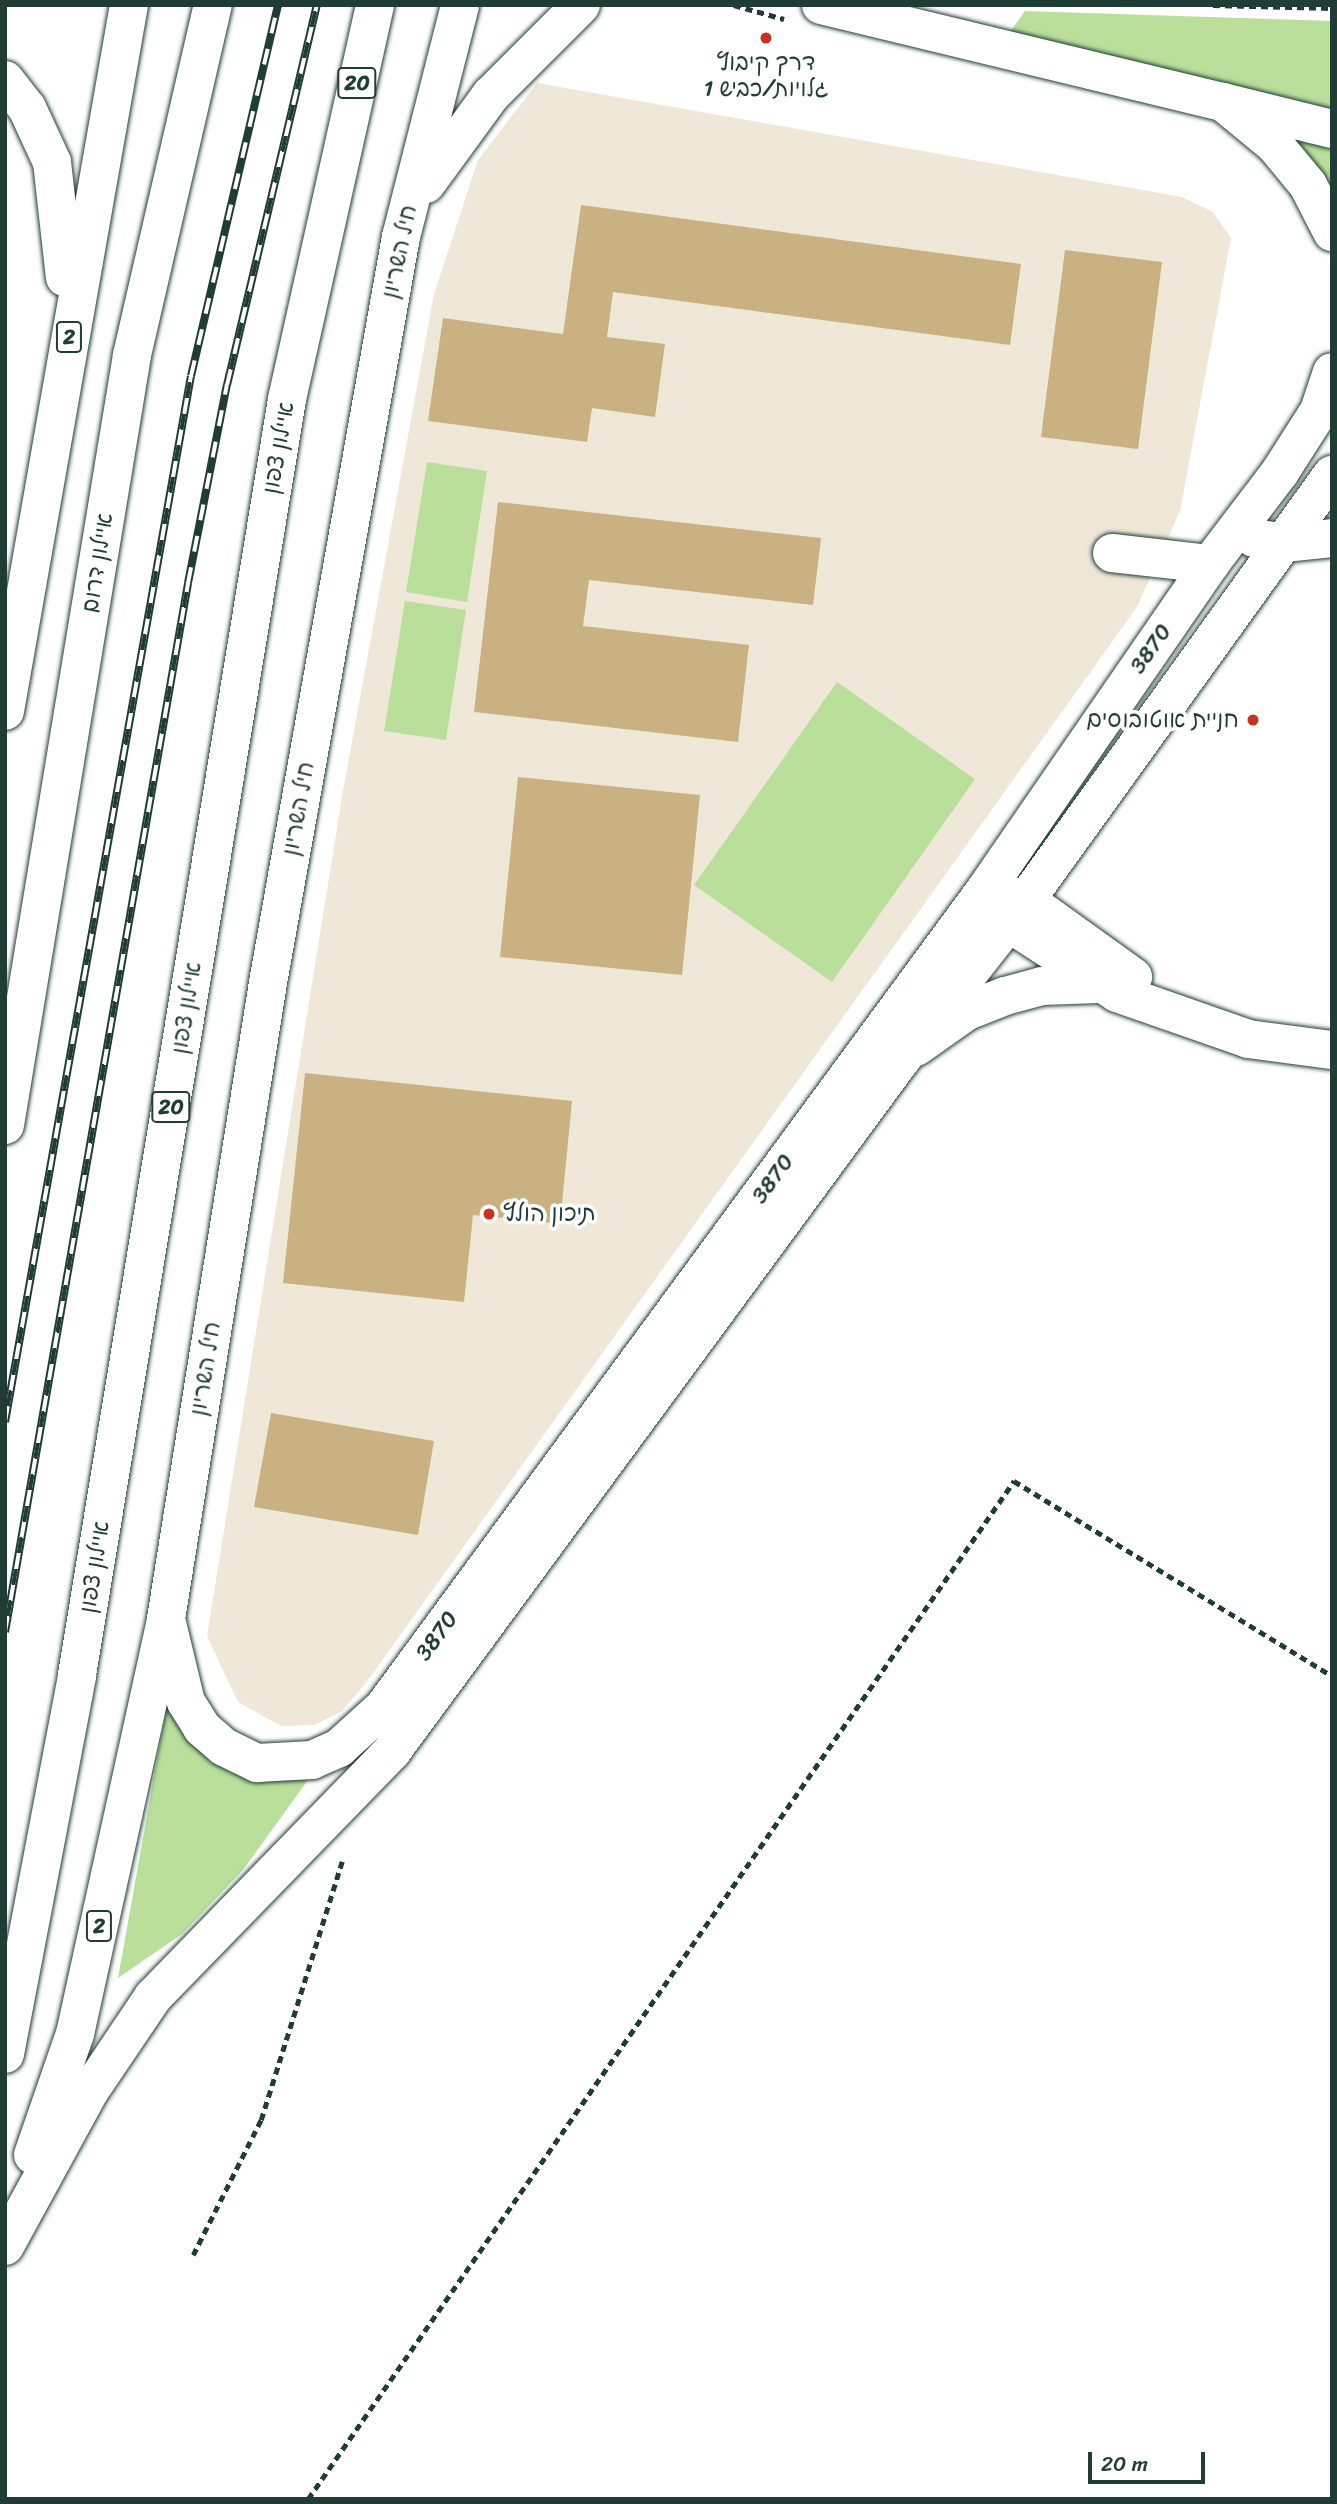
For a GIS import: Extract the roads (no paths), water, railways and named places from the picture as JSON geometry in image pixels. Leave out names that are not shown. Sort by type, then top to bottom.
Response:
[{"type":"main road","name":"2","points":[[5,711],[67,347],[130,5]]},
{"type":"main road","name":"איילון דרום","points":[[5,1125],[132,355],[213,5]]},
{"type":"main road","name":"איילון צפון","points":[[5,2054],[77,1675],[287,399],[375,5]]},
{"type":"main road","name":"חיל השריון","points":[[166,1619],[269,977],[401,237],[460,5]]},
{"type":"main road","points":[[401,237],[451,144],[527,53],[581,5]]},
{"type":"main road","points":[[821,5],[1332,129]]},
{"type":"main road","points":[[5,80],[27,108],[52,162],[61,205],[67,347]]},
{"type":"main road","points":[[1223,102],[1275,145],[1308,185],[1332,232]]},
{"type":"main road","name":"3870","points":[[166,1619],[186,1702],[224,1747],[257,1763],[286,1764],[312,1760],[353,1736],[384,1707],[986,889],[1319,411],[1332,372]]},
{"type":"main road","points":[[5,2246],[83,2103],[153,1997],[392,1751],[903,1057],[1017,912],[1332,475]]},
{"type":"main road","points":[[1112,553],[1222,549],[1332,538]]},
{"type":"main road","points":[[986,889],[1017,912],[1098,984]]},
{"type":"main road","points":[[1017,912],[1132,976],[1155,1004]]},
{"type":"main road","points":[[903,1057],[967,1011],[1005,996],[1042,986],[1098,984],[1248,1039],[1332,1050]]},
{"type":"main road","name":"2","points":[[5,2225],[75,2034],[166,1619]]},
{"type":"railway","points":[[5,1422],[191,376],[278,5]]},
{"type":"railway","points":[[5,1632],[188,583],[227,385],[317,5]]},
{"type":"place","name":"דרך קיבוץ גלויות/כביש 1","points":[[766,38]]},
{"type":"place","name":"חניית אוטובוסים","points":[[1253,720]]},
{"type":"place","name":"תיכון הולץ","points":[[489,1214]]}]
